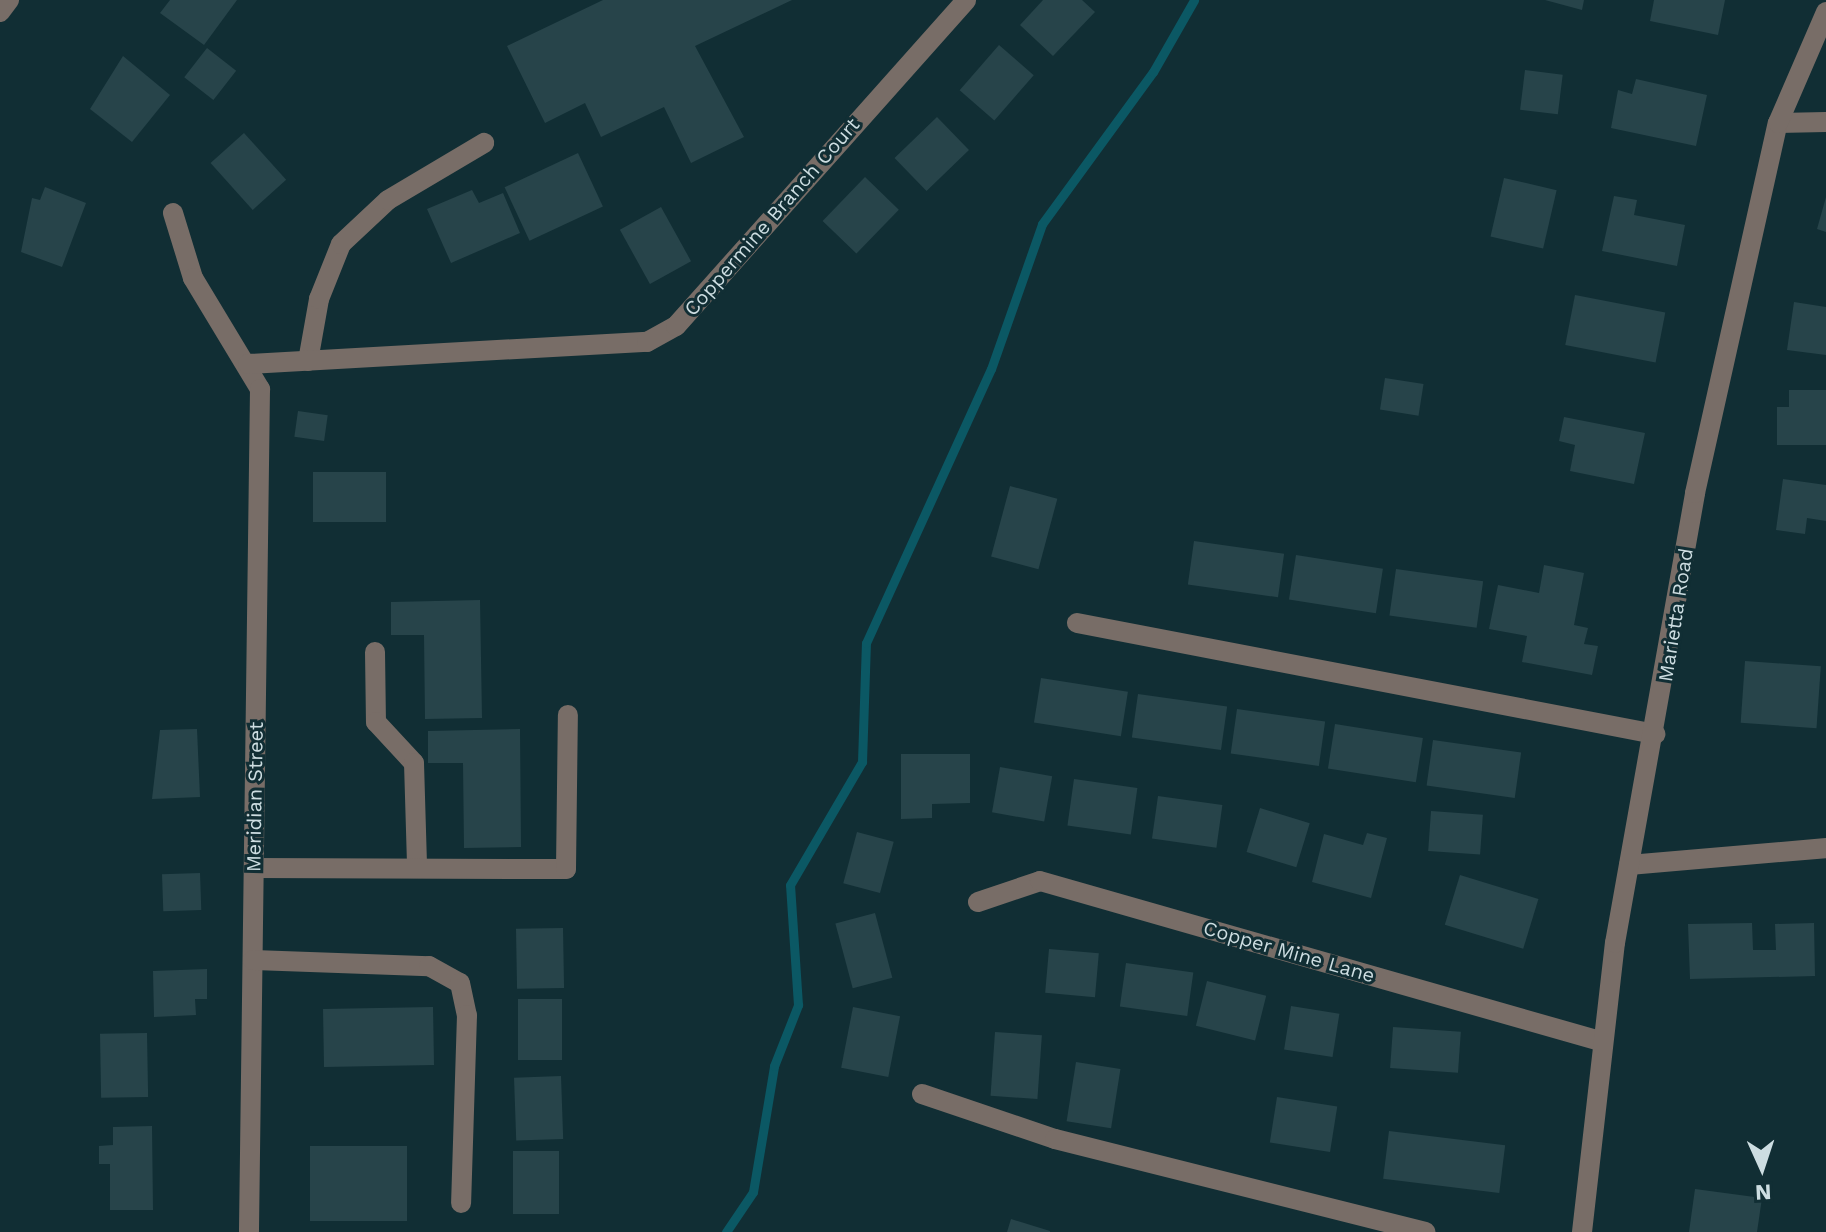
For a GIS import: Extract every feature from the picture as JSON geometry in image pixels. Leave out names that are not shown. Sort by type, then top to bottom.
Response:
[{"type":"street","points":[[0,12],[9,0]]},
{"type":"street","name":"Coppermine Branch Court","points":[[248,364],[647,342],[676,326],[966,0]]},
{"type":"street","name":"Marietta Road","points":[[1582,1232],[1600,1041],[1695,493],[1778,123],[1826,12]]},
{"type":"street","points":[[1778,123],[1826,122]]},
{"type":"street","points":[[308,361],[319,299],[341,244],[388,200],[484,143]]},
{"type":"street","name":"Meridian Street","points":[[173,213],[193,278],[248,364],[260,389],[249,1232]]},
{"type":"street","points":[[1077,623],[1655,734]]},
{"type":"street","points":[[375,652],[376,722],[414,763],[417,865]]},
{"type":"street","points":[[254,868],[417,865],[566,869],[568,715]]},
{"type":"street","points":[[1629,865],[1826,848]]},
{"type":"street","name":"Copper Mine Lane","points":[[978,902],[1040,881],[1600,1041]]},
{"type":"street","points":[[253,960],[429,966],[460,983],[467,1015],[461,1203]]},
{"type":"street","points":[[922,1094],[1055,1139],[1345,1223],[1426,1232]]},
{"type":"building","points":[[170,0],[237,0],[204,45],[160,13]]},
{"type":"building","points":[[603,0],[792,0],[695,46],[744,137],[691,163],[664,107],[601,137],[585,103],[545,123],[507,46]]},
{"type":"building","points":[[1043,0],[1082,0],[1095,12],[1053,56],[1020,25]]},
{"type":"building","points":[[1545,0],[1584,0],[1582,10]]},
{"type":"building","points":[[1654,0],[1725,0],[1718,35],[1650,21]]},
{"type":"building","points":[[999,45],[1034,75],[994,120],[960,90]]},
{"type":"building","points":[[207,48],[236,71],[213,100],[184,77]]},
{"type":"building","points":[[123,56],[170,95],[132,142],[90,109]]},
{"type":"building","points":[[1525,70],[1563,75],[1558,114],[1520,110]]},
{"type":"building","points":[[1636,79],[1707,95],[1696,146],[1611,128],[1618,90],[1632,94]]},
{"type":"building","points":[[937,117],[969,150],[927,191],[895,158]]},
{"type":"building","points":[[244,133],[286,180],[253,210],[211,163]]},
{"type":"building","points":[[578,153],[603,206],[530,241],[505,187]]},
{"type":"building","points":[[865,177],[899,210],[856,254],[823,221]]},
{"type":"building","points":[[1504,178],[1557,190],[1543,249],[1491,236]]},
{"type":"building","points":[[45,187],[86,203],[62,267],[21,252],[32,198],[40,200]]},
{"type":"building","points":[[472,190],[479,203],[503,193],[520,233],[451,263],[427,209]]},
{"type":"building","points":[[1614,196],[1637,200],[1634,215],[1685,225],[1677,266],[1602,251]]},
{"type":"building","points":[[1826,197],[1826,232],[1817,229]]},
{"type":"building","points":[[661,207],[691,261],[650,284],[620,230]]},
{"type":"building","points":[[1575,295],[1665,313],[1656,363],[1565,345]]},
{"type":"building","points":[[1794,302],[1826,307],[1826,355],[1787,350]]},
{"type":"building","points":[[1385,378],[1424,384],[1419,416],[1380,410]]},
{"type":"building","points":[[1789,390],[1826,390],[1826,445],[1777,445],[1777,407],[1789,407]]},
{"type":"building","points":[[298,411],[328,415],[324,441],[294,437]]},
{"type":"building","points":[[1564,417],[1645,433],[1634,484],[1570,471],[1575,445],[1559,441]]},
{"type":"building","points":[[313,472],[386,472],[386,522],[313,522]]},
{"type":"building","points":[[1783,479],[1826,485],[1826,521],[1807,518],[1805,534],[1776,530]]},
{"type":"building","points":[[1010,486],[1057,499],[1038,569],[991,557]]},
{"type":"building","points":[[1194,541],[1284,554],[1278,597],[1188,585]]},
{"type":"building","points":[[1296,555],[1383,569],[1376,613],[1289,599]]},
{"type":"building","points":[[1544,565],[1584,573],[1574,625],[1588,628],[1584,644],[1598,646],[1592,675],[1522,662],[1527,636],[1489,629],[1498,585],[1539,593]]},
{"type":"building","points":[[1396,569],[1483,581],[1477,628],[1389,616]]},
{"type":"building","points":[[480,600],[482,718],[425,719],[424,635],[391,635],[391,602]]},
{"type":"building","points":[[1745,661],[1821,666],[1816,728],[1741,723]]},
{"type":"building","points":[[1041,678],[1128,692],[1121,736],[1034,722]]},
{"type":"building","points":[[1138,694],[1227,707],[1221,750],[1132,738]]},
{"type":"building","points":[[1237,709],[1325,721],[1319,766],[1231,754]]},
{"type":"building","points":[[1335,724],[1423,738],[1416,782],[1328,768]]},
{"type":"building","points":[[197,729],[200,797],[152,799],[160,730]]},
{"type":"building","points":[[520,729],[521,847],[464,848],[463,763],[428,763],[428,731]]},
{"type":"building","points":[[1433,740],[1521,752],[1515,798],[1427,786]]},
{"type":"building","points":[[901,754],[970,754],[970,803],[932,804],[932,818],[901,819]]},
{"type":"building","points":[[1000,767],[1052,776],[1044,822],[992,812]]},
{"type":"building","points":[[1074,779],[1137,788],[1131,834],[1067,826]]},
{"type":"building","points":[[1158,796],[1222,805],[1216,848],[1152,839]]},
{"type":"building","points":[[1260,808],[1310,823],[1296,867],[1247,852]]},
{"type":"building","points":[[1431,811],[1483,815],[1480,855],[1428,851]]},
{"type":"building","points":[[857,832],[894,842],[880,893],[843,883]]},
{"type":"building","points":[[1367,833],[1387,838],[1371,898],[1312,882],[1324,834],[1363,845]]},
{"type":"building","points":[[200,873],[201,910],[163,911],[162,874]]},
{"type":"building","points":[[1460,875],[1538,899],[1523,949],[1445,925]]},
{"type":"building","points":[[875,913],[892,978],[853,988],[835,924]]},
{"type":"building","points":[[1752,923],[1753,950],[1776,950],[1775,924],[1814,923],[1815,976],[1690,979],[1688,924]]},
{"type":"building","points":[[563,928],[564,988],[517,989],[516,929]]},
{"type":"building","points":[[1049,949],[1099,953],[1095,997],[1045,993]]},
{"type":"building","points":[[1126,963],[1193,972],[1187,1016],[1120,1007]]},
{"type":"building","points":[[207,969],[207,999],[195,999],[196,1015],[154,1017],[153,971]]},
{"type":"building","points":[[1207,981],[1266,996],[1255,1040],[1196,1026]]},
{"type":"building","points":[[518,999],[562,999],[562,1060],[518,1060]]},
{"type":"building","points":[[1291,1006],[1339,1014],[1333,1057],[1284,1049]]},
{"type":"building","points":[[433,1007],[434,1065],[324,1067],[323,1009]]},
{"type":"building","points":[[853,1007],[900,1016],[888,1077],[841,1068]]},
{"type":"building","points":[[1393,1027],[1461,1032],[1458,1073],[1390,1068]]},
{"type":"building","points":[[995,1032],[1042,1035],[1037,1099],[991,1096]]},
{"type":"building","points":[[147,1033],[148,1097],[101,1098],[100,1034]]},
{"type":"building","points":[[1076,1062],[1120,1069],[1111,1128],[1067,1121]]},
{"type":"building","points":[[561,1076],[563,1139],[516,1141],[514,1078]]},
{"type":"building","points":[[1277,1097],[1337,1107],[1330,1152],[1270,1142]]},
{"type":"building","points":[[152,1126],[153,1210],[110,1210],[110,1164],[99,1164],[99,1146],[113,1145],[113,1127]]},
{"type":"building","points":[[1389,1131],[1505,1145],[1499,1193],[1383,1179]]},
{"type":"building","points":[[310,1146],[407,1146],[407,1221],[310,1221]]},
{"type":"building","points":[[513,1151],[559,1151],[559,1214],[513,1214]]},
{"type":"building","points":[[1695,1189],[1762,1198],[1757,1232],[1689,1232]]},
{"type":"building","points":[[1011,1219],[1050,1231],[1050,1232],[1007,1232]]},
{"type":"waterway","points":[[726,1232],[753,1192],[774,1066],[798,1005],[790,885],[862,762],[866,643],[991,369],[1042,224],[1153,72],[1194,0]]}]
